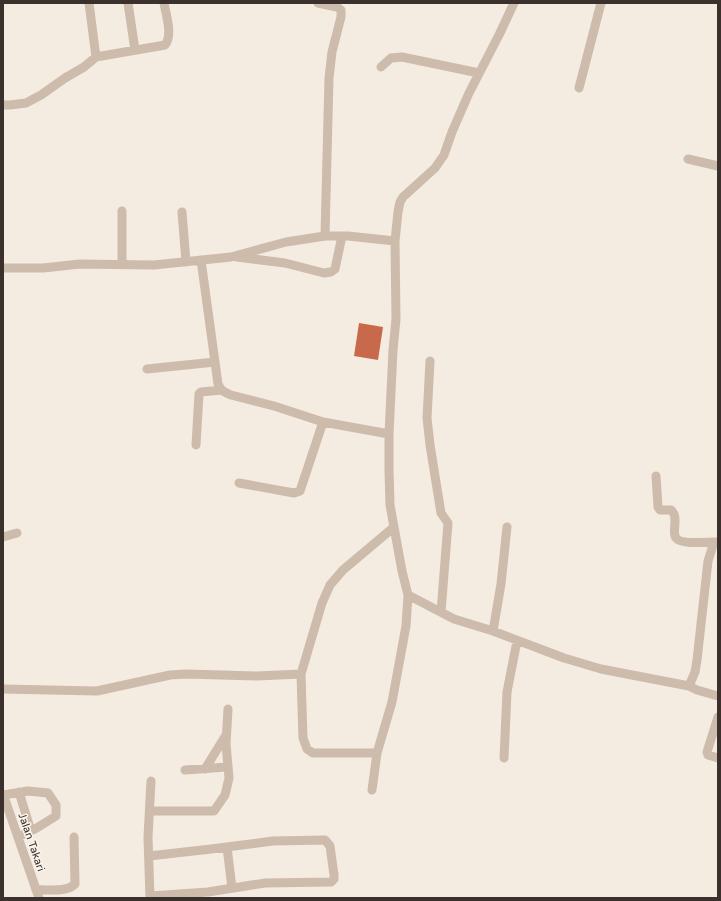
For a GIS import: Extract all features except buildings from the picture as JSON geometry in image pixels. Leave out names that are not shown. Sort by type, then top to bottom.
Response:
[{"type":"street","points":[[89,3],[96,57]]},
{"type":"street","points":[[128,3],[135,50]]},
{"type":"street","points":[[3,105],[26,103],[84,67],[96,57],[165,45],[168,42],[169,32],[164,3]]},
{"type":"street","points":[[318,3],[341,10],[341,17],[332,52],[329,78],[325,236]]},
{"type":"street","points":[[372,790],[377,753],[392,702],[406,626],[408,595],[390,505],[389,434],[396,319],[395,241],[400,202],[403,197],[440,162],[458,118],[514,3]]},
{"type":"street","points":[[579,88],[601,3]]},
{"type":"street","points":[[381,67],[391,58],[402,57],[479,73]]},
{"type":"street","points":[[688,159],[718,166]]},
{"type":"street","points":[[122,211],[122,265]]},
{"type":"street","points":[[182,212],[186,262]]},
{"type":"street","points":[[3,268],[43,268],[80,264],[154,265],[186,262],[231,257],[286,242],[325,236],[342,236],[395,241]]},
{"type":"street","points":[[231,257],[285,263],[324,273],[331,272],[335,269],[342,236]]},
{"type":"street","points":[[201,260],[218,384],[221,390],[231,395],[274,406],[324,422],[389,434]]},
{"type":"street","points":[[430,360],[427,418],[430,445],[441,513],[448,522],[441,612]]},
{"type":"street","points":[[147,369],[215,362]]},
{"type":"street","points":[[196,445],[199,394],[201,392],[221,390]]},
{"type":"street","points":[[240,483],[294,493],[300,491],[324,422]]},
{"type":"street","points":[[656,476],[658,507],[660,510],[671,510],[674,512],[675,534],[677,539],[683,542],[716,542],[708,561],[697,660],[695,672],[689,686]]},
{"type":"street","points":[[377,753],[313,753],[307,749],[303,738],[301,674],[322,603],[330,585],[343,570],[394,527]]},
{"type":"street","points":[[493,631],[501,584],[507,528]]},
{"type":"street","points":[[3,537],[17,533]]},
{"type":"street","points":[[408,595],[454,619],[493,631],[564,658],[602,669],[689,686],[718,696]]},
{"type":"street","points":[[504,758],[507,692],[517,641]]},
{"type":"street","points":[[3,689],[97,691],[186,674],[257,676],[301,674]]},
{"type":"street","points":[[150,811],[214,811],[225,795],[229,778],[227,767],[226,735],[228,709]]},
{"type":"street","points":[[718,717],[707,752],[708,755],[718,758]]},
{"type":"street","points":[[205,768],[226,735]]},
{"type":"street","points":[[185,770],[227,767]]},
{"type":"street","points":[[149,856],[273,840],[324,840],[330,846],[334,879],[331,882],[265,883],[208,892],[151,897],[148,837],[151,781]]},
{"type":"street","points":[[3,795],[28,791],[48,793],[56,805],[56,816],[18,837]]},
{"type":"street","points":[[20,792],[30,831]]},
{"type":"street","name":"Jalan Takari","points":[[3,795],[37,894]]},
{"type":"street","points":[[37,894],[72,888],[75,884],[74,837]]},
{"type":"street","points":[[227,847],[232,888]]}]
